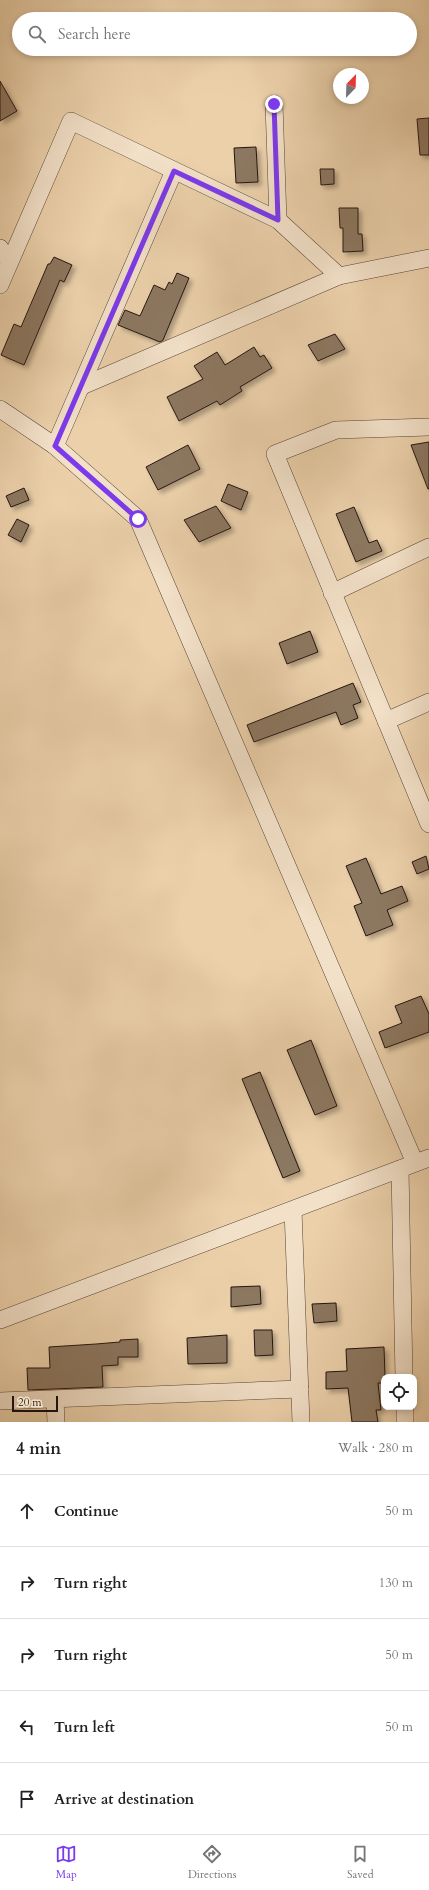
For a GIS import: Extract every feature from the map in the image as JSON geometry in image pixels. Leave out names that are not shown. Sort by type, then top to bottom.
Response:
[{"type":"street","points":[[274,104],[278,220]]},
{"type":"street","points":[[0,284],[5,253],[71,122],[278,220],[339,276]]},
{"type":"street","points":[[55,446],[174,171]]},
{"type":"street","points":[[82,386],[339,276],[429,258]]},
{"type":"street","points":[[0,1320],[422,1161],[138,519],[55,446],[4,417]]},
{"type":"street","points":[[429,427],[336,430],[275,454],[429,824]]},
{"type":"street","points":[[332,593],[429,548]]},
{"type":"street","points":[[386,721],[429,702]]},
{"type":"street","points":[[400,1169],[404,1374]]},
{"type":"street","points":[[293,1210],[302,1422]]},
{"type":"street","points":[[0,1401],[300,1389]]},
{"type":"street","points":[[55,1400],[56,1422]]},
{"type":"street","points":[[405,1410],[405,1422]]},
{"type":"building","points":[[0,81],[17,111],[0,121]]},
{"type":"building","points":[[429,118],[429,155],[420,155],[417,119]]},
{"type":"building","points":[[256,147],[258,182],[236,183],[234,148]]},
{"type":"building","points":[[320,169],[334,169],[334,184],[321,185]]},
{"type":"building","points":[[339,208],[358,208],[358,234],[362,234],[363,251],[343,252],[343,228],[340,228]]},
{"type":"building","points":[[54,257],[72,265],[64,282],[60,280],[24,365],[1,355],[14,324],[21,327],[48,264],[50,264]]},
{"type":"building","points":[[177,273],[189,278],[163,340],[160,342],[118,325],[125,310],[140,316],[154,285],[165,290],[169,282],[172,284]]},
{"type":"building","points":[[335,334],[345,349],[318,361],[308,345]]},
{"type":"building","points":[[254,347],[260,357],[264,355],[272,368],[240,387],[242,391],[220,405],[217,401],[179,421],[167,397],[203,379],[194,366],[217,352],[225,365]]},
{"type":"building","points":[[429,442],[429,489],[428,489],[411,445]]},
{"type":"building","points":[[188,445],[200,469],[158,490],[146,467]]},
{"type":"building","points":[[228,484],[248,492],[241,510],[221,501]]},
{"type":"building","points":[[24,488],[29,500],[11,507],[6,496]]},
{"type":"building","points":[[216,506],[231,528],[199,542],[184,520]]},
{"type":"building","points":[[354,507],[369,543],[377,540],[382,551],[356,562],[336,514]]},
{"type":"building","points":[[17,519],[29,525],[21,542],[8,535]]},
{"type":"building","points":[[310,631],[318,652],[287,664],[279,643]]},
{"type":"building","points":[[353,683],[361,702],[353,705],[358,718],[341,725],[336,712],[254,742],[247,725]]},
{"type":"building","points":[[426,856],[429,869],[417,874],[412,862]]},
{"type":"building","points":[[366,858],[381,894],[402,886],[408,901],[387,910],[393,925],[366,936],[354,906],[362,903],[346,866]]},
{"type":"building","points":[[421,996],[429,1014],[429,1032],[385,1048],[379,1032],[402,1023],[395,1006]]},
{"type":"building","points":[[311,1040],[337,1106],[315,1115],[287,1050]]},
{"type":"building","points":[[260,1072],[300,1171],[283,1178],[242,1079]]},
{"type":"building","points":[[260,1286],[261,1304],[231,1307],[231,1287]]},
{"type":"building","points":[[336,1303],[337,1321],[314,1323],[312,1304]]},
{"type":"building","points":[[254,1330],[272,1330],[273,1355],[255,1356]]},
{"type":"building","points":[[227,1335],[227,1363],[188,1364],[187,1338]]},
{"type":"building","points":[[138,1339],[138,1357],[118,1357],[118,1365],[102,1366],[103,1387],[28,1390],[27,1368],[50,1368],[49,1347],[120,1342],[120,1340]]},
{"type":"building","points":[[384,1347],[385,1374],[381,1374],[381,1383],[378,1383],[381,1410],[376,1410],[378,1422],[352,1422],[348,1388],[326,1389],[326,1372],[347,1371],[346,1349]]},
{"type":"route","points":[[138,519],[55,446],[174,171],[278,220],[274,104]]}]
